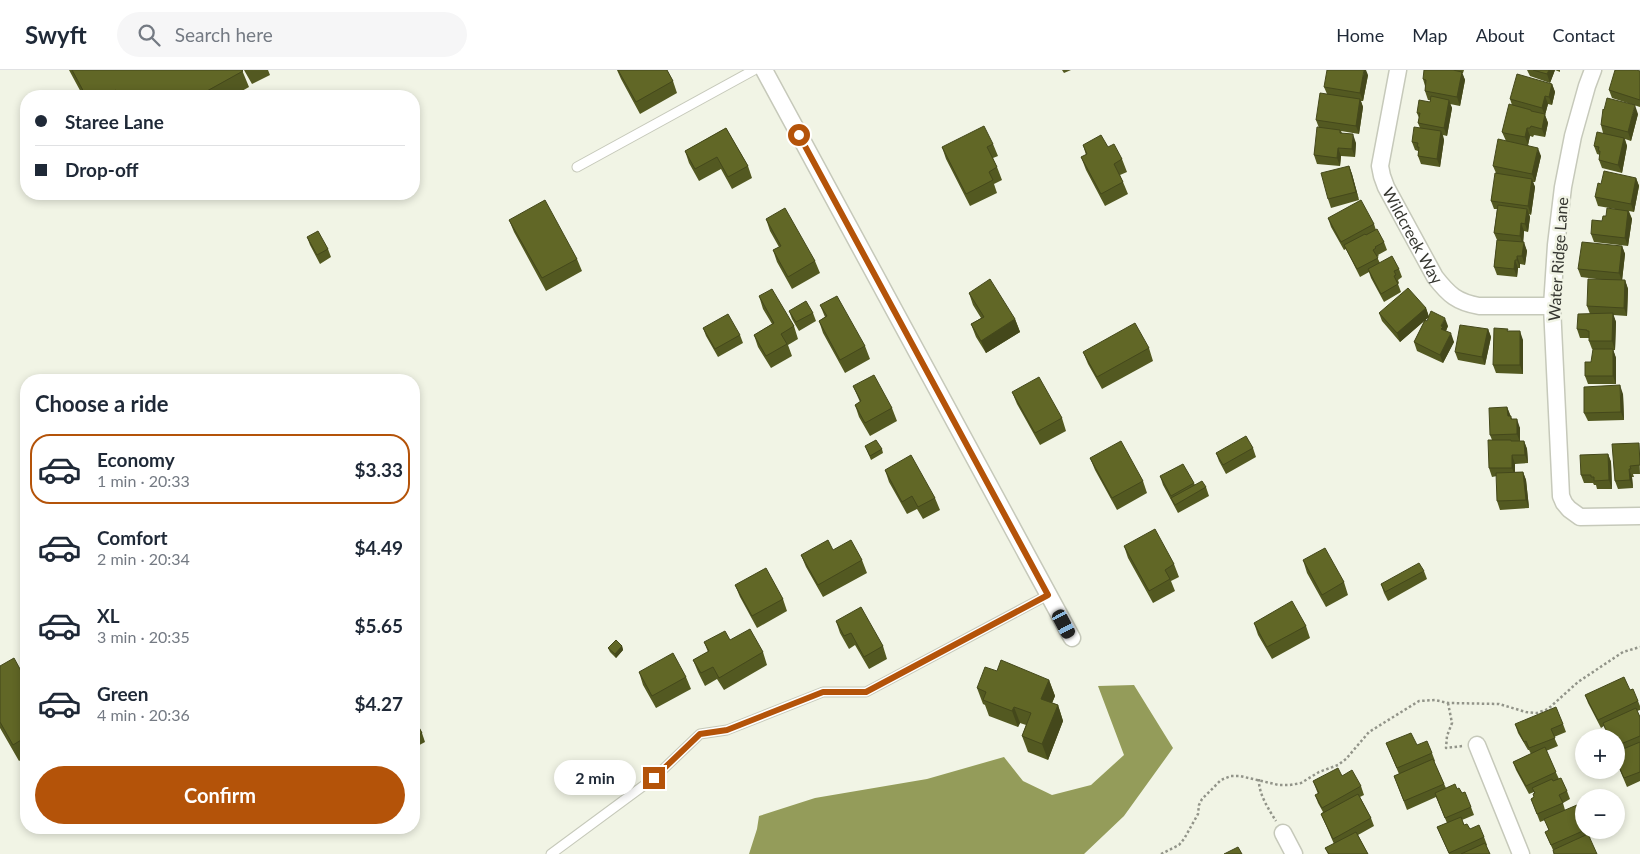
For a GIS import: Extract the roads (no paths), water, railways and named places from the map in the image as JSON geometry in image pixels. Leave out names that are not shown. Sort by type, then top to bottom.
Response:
[{"type":"street","points":[[764,70],[1072,638]]},
{"type":"street","name":"Wildcreek Way","points":[[1398,70],[1380,166],[1386,187],[1435,277],[1445,290],[1456,299],[1467,304],[1479,306],[1552,306]]},
{"type":"street","name":"Water Ridge Lane","points":[[1593,70],[1586,86],[1573,136],[1563,187],[1556,245],[1552,306],[1561,496],[1568,509],[1580,517],[1640,516]]},
{"type":"street","points":[[1476,745],[1521,854]]},
{"type":"street","points":[[1283,833],[1294,854]]},
{"type":"lane","points":[[577,167],[754,70]]},
{"type":"lane","points":[[550,854],[654,778],[700,734],[727,730],[823,692],[866,692],[1048,595]]}]
